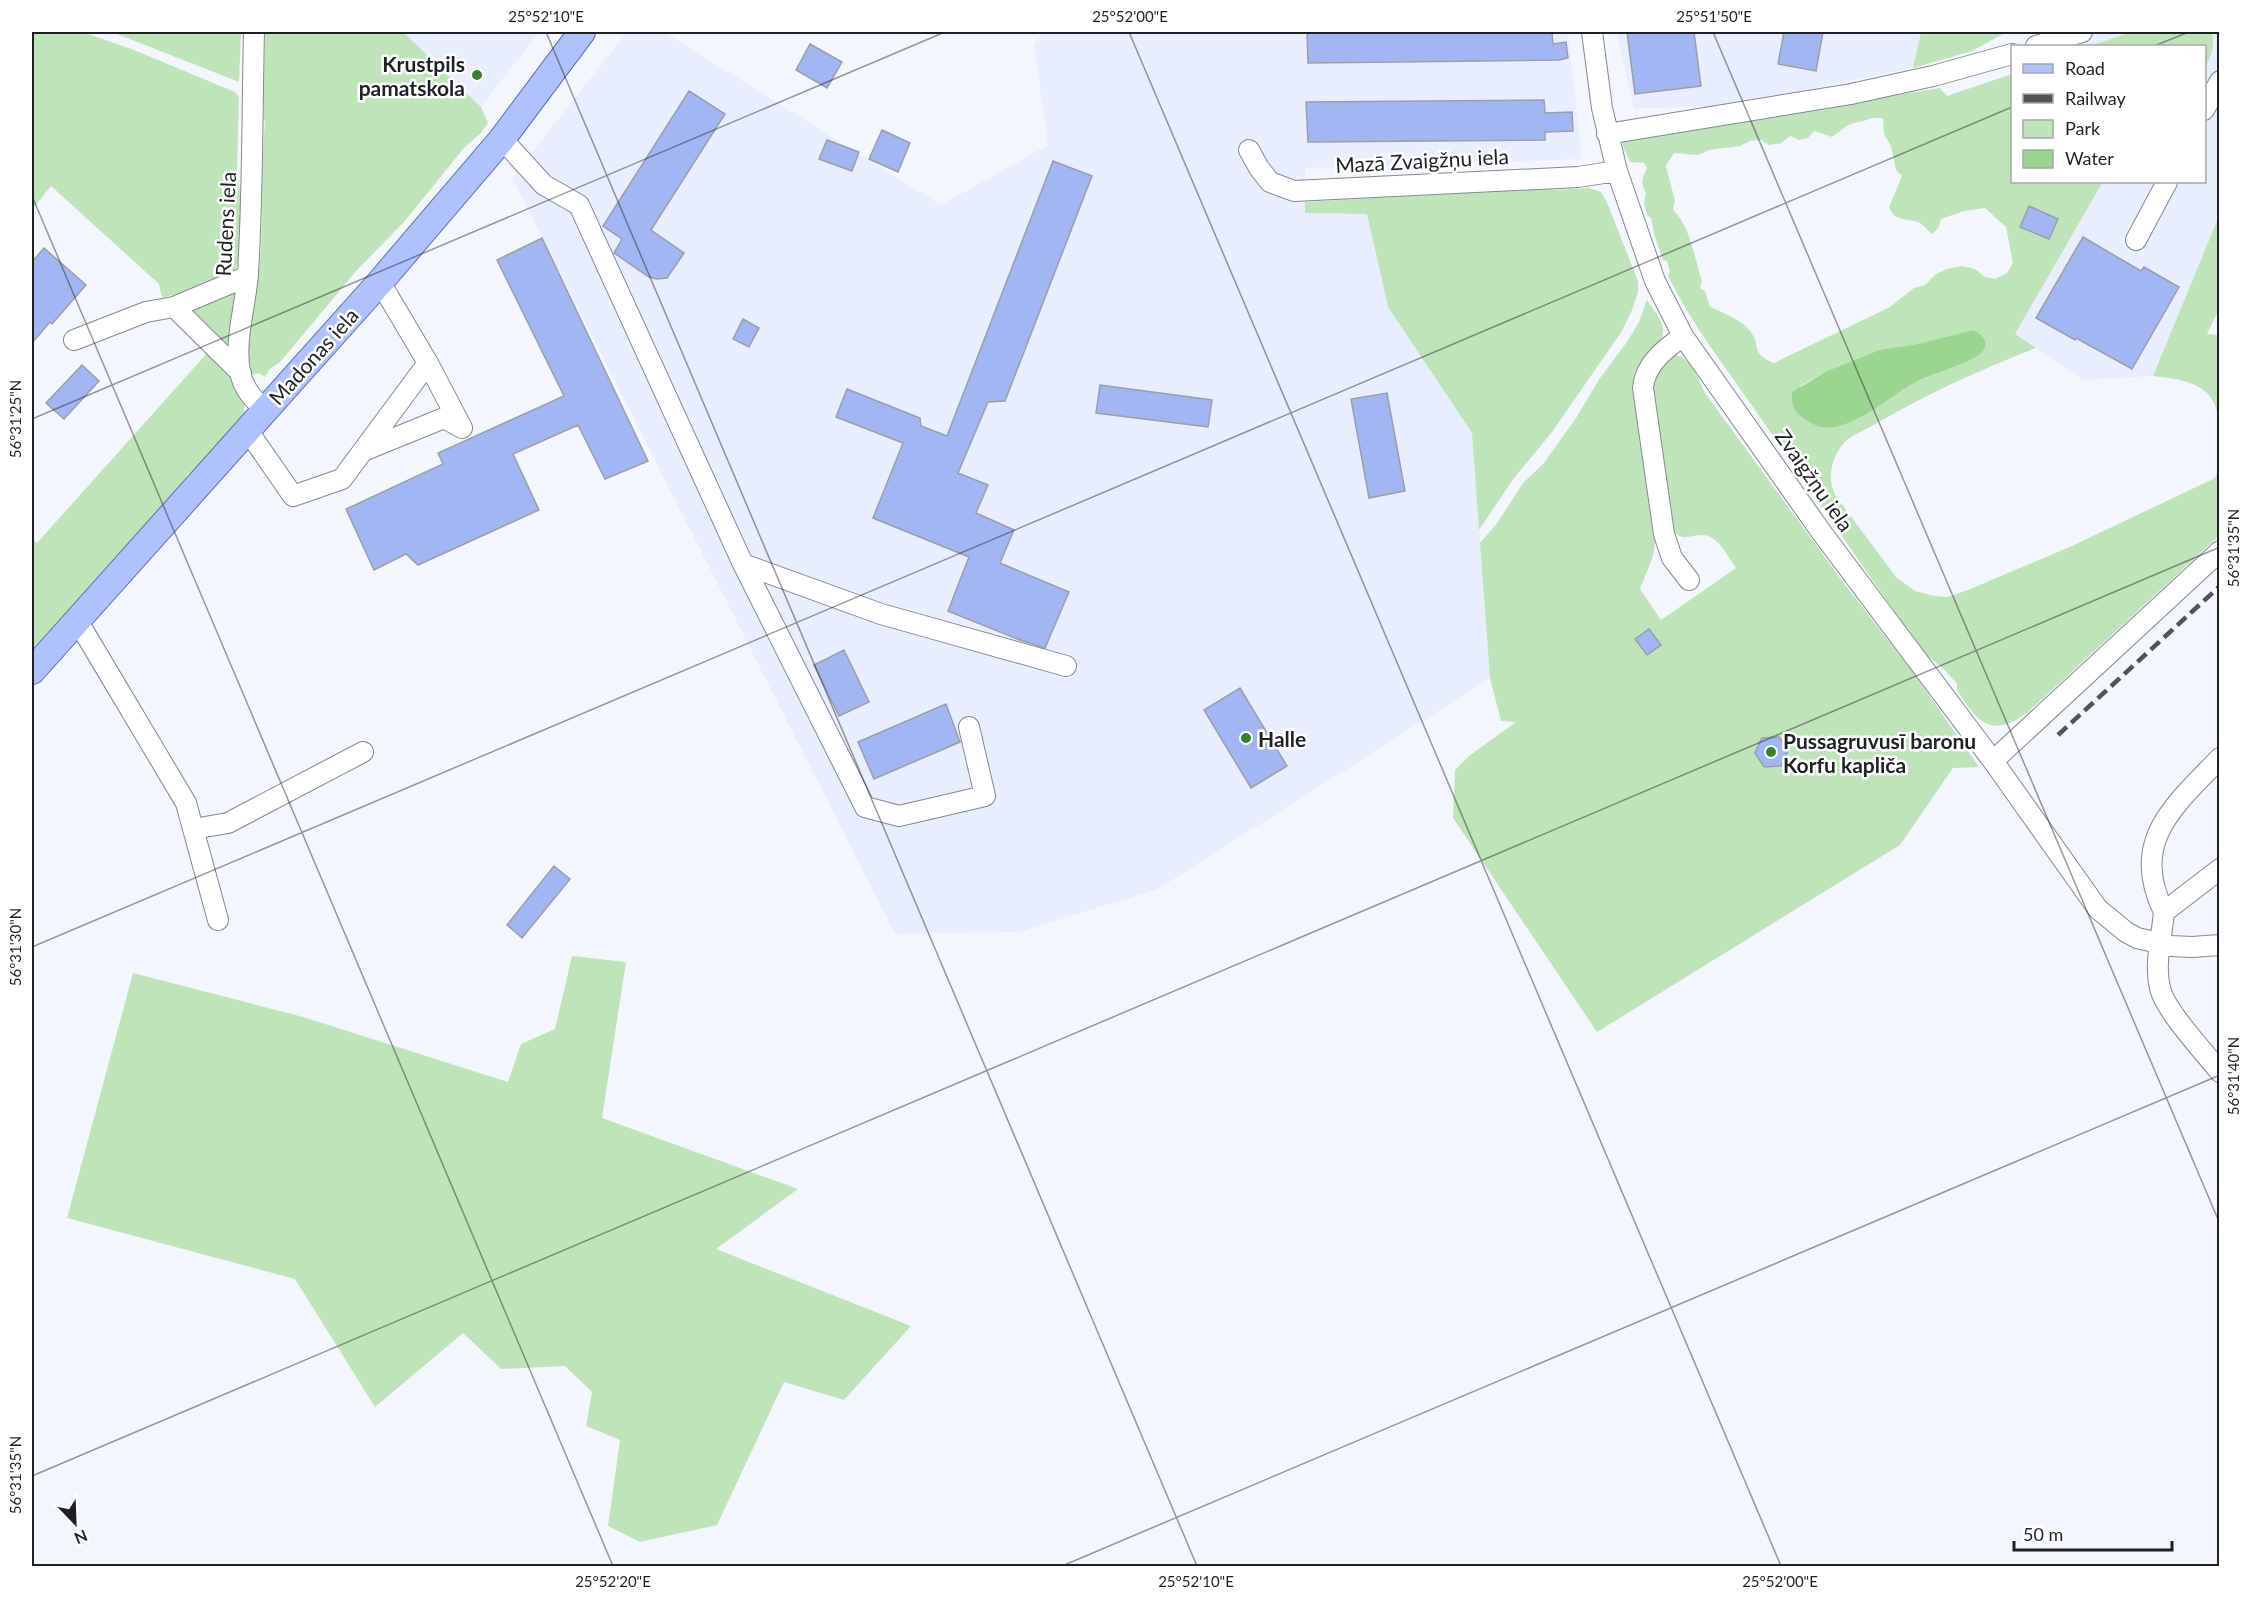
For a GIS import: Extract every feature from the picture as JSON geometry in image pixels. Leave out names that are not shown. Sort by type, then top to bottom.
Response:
[{"type":"main road","name":"Madonas iela","points":[[32,671],[380,282],[502,139],[582,32]]},
{"type":"street","name":"Rudens iela","points":[[254,32],[252,201],[248,276],[240,338],[241,374],[248,392],[265,410]]},
{"type":"street","name":"Zvaigžņu iela","points":[[1592,32],[1607,134],[1617,171],[1655,281],[1683,336],[1822,533],[1993,761],[2098,909],[2126,932],[2138,938],[2161,944],[2192,947],[2220,945]]},
{"type":"street","points":[[2044,40],[2082,32]]},
{"type":"street","points":[[1607,134],[1851,94],[1933,76],[2011,55]]},
{"type":"street","points":[[2206,108],[2220,81]]},
{"type":"street","points":[[502,139],[544,185],[579,205],[743,564],[865,807],[899,816],[985,796],[969,727]]},
{"type":"street","name":"Mazā Zvaigžņu iela","points":[[1249,150],[1258,168],[1270,183],[1294,191],[1578,177],[1617,171]]},
{"type":"street","points":[[2136,240],[2166,183]]},
{"type":"street","points":[[74,340],[146,312],[174,307],[224,284],[248,276]]},
{"type":"street","points":[[363,451],[444,418],[462,428],[428,363],[380,282]]},
{"type":"street","points":[[174,307],[241,374]]},
{"type":"street","points":[[1683,336],[1654,360],[1646,374],[1644,388],[1664,534],[1672,558],[1689,580]]},
{"type":"street","points":[[248,430],[293,496],[342,479],[428,363]]},
{"type":"street","points":[[1993,761],[2220,551]]},
{"type":"street","points":[[743,564],[881,614],[1066,666]]},
{"type":"street","points":[[77,620],[186,803],[218,920]]},
{"type":"street","points":[[193,829],[228,822],[363,752]]},
{"type":"street","points":[[2220,758],[2171,810],[2158,830],[2152,875],[2155,893],[2164,912],[2158,971],[2163,997],[2220,1072]]},
{"type":"street","points":[[2164,912],[2220,868]]},
{"type":"shaded area","name":"Krustpils pamatskola","points":[[403,32],[539,32],[481,107]]},
{"type":"shaded area","points":[[627,32],[664,32],[941,205],[1048,145],[1034,45],[1043,32],[1568,32],[1582,159],[1305,168],[1305,213],[1367,214],[1388,307],[1472,433],[1490,678],[1158,889],[1019,932],[895,934],[512,178]]},
{"type":"shaded area","points":[[1616,32],[1921,32],[1913,68],[1723,107],[1634,108]]},
{"type":"shaded area","points":[[2038,32],[2132,32],[2092,45],[2043,45]]},
{"type":"shaded area","points":[[2211,32],[2219,32],[2219,216],[2153,376],[2083,380],[2015,334],[2101,185],[2107,183],[2206,183],[2206,65],[2213,54],[2214,40]]},
{"type":"green space","points":[[32,32],[82,32],[134,50],[235,92],[239,98],[237,170],[242,204],[238,263],[233,272],[211,283],[162,298],[159,284],[51,186],[32,210]]},
{"type":"green space","points":[[112,32],[241,32],[239,82]]},
{"type":"green space","points":[[265,32],[403,32],[481,107],[488,123],[481,133],[464,148],[404,222],[357,270],[265,377],[259,373],[251,375],[248,347],[261,248]]},
{"type":"green space","points":[[1921,32],[2014,32],[2003,34],[1972,51],[1913,68]]},
{"type":"green space","points":[[2132,32],[2211,32],[2213,42],[2206,65],[2206,45],[2092,45]]},
{"type":"green space","points":[[2011,74],[2011,183],[2107,183],[2101,185],[2015,334],[2036,348],[1951,384],[1848,439],[1833,462],[1831,482],[1835,495],[1896,577],[1915,591],[1947,597],[2072,546],[2215,478],[2219,466],[2219,536],[2027,713],[2004,725],[1994,726],[1978,718],[1971,711],[1957,690],[1957,684],[1943,668],[1926,655],[1697,327],[1668,276],[1670,272],[1667,261],[1663,260],[1651,218],[1647,215],[1644,203],[1646,193],[1642,183],[1647,168],[1644,163],[1630,162],[1623,147],[1623,140],[1940,88],[1947,96]],"holes":[[[1872,118],[1883,118],[1884,134],[1891,146],[1896,170],[1902,176],[1889,207],[1892,212],[1898,218],[1920,223],[1932,234],[1939,227],[1941,219],[1964,211],[1985,208],[2006,227],[2013,263],[2007,273],[1995,279],[1985,277],[1975,269],[1962,266],[1947,269],[1936,274],[1925,285],[1914,288],[1890,307],[1774,363],[1761,356],[1753,336],[1742,323],[1710,307],[1705,291],[1700,288],[1702,281],[1688,234],[1684,224],[1673,210],[1675,201],[1666,166],[1674,153],[1698,155],[1709,150],[1740,146],[1750,141],[1761,140],[1769,145],[1781,143],[1790,136],[1799,140],[1808,138],[1814,131],[1832,137],[1848,125]],[[1973,330],[1984,338],[1939,371],[1912,383],[1868,412],[1844,424],[1800,386],[1827,371],[1879,350],[1917,344]]]},
{"type":"green space","points":[[1551,188],[1554,190],[1589,188],[1601,192],[1638,281],[1638,292],[1622,331],[1552,432],[1514,478],[1479,530],[1472,433],[1388,307],[1367,214],[1305,213],[1305,202]]},
{"type":"green space","points":[[2219,216],[2219,309],[2207,334],[2217,335],[2219,331],[2219,426],[2213,401],[2207,393],[2189,383],[2153,376]]},
{"type":"green space","points":[[232,291],[235,295],[230,319],[230,338],[227,344],[221,345],[189,315],[190,307]]},
{"type":"green space","points":[[1647,300],[1662,324],[1663,336],[1645,357],[1656,537],[1653,556],[1640,589],[1661,620],[1736,568],[1722,547],[1712,538],[1700,535],[1680,536],[1670,526],[1651,381],[1671,355],[1684,358],[1688,362],[1705,393],[1843,582],[1915,675],[1979,767],[1953,768],[1900,845],[1597,1032],[1453,818],[1455,770],[1469,756],[1516,722],[1501,721],[1490,678],[1480,543],[1496,525],[1523,483],[1544,463],[1576,418],[1600,378],[1627,342],[1639,322]]},
{"type":"green space","points":[[214,350],[246,399],[245,414],[201,468],[188,474],[168,504],[32,655],[32,539],[37,543],[209,351]]},
{"type":"green space","points":[[2219,426],[2219,458],[2217,446]]},
{"type":"green space","points":[[572,956],[626,962],[602,1118],[798,1189],[716,1249],[911,1326],[844,1400],[784,1382],[717,1525],[640,1542],[608,1526],[620,1440],[586,1426],[592,1392],[565,1366],[501,1369],[463,1333],[375,1407],[295,1279],[67,1218],[133,973],[303,1017],[508,1082],[521,1044],[555,1029]]},
{"type":"water","points":[[1973,330],[1982,336],[1986,344],[1978,355],[1919,380],[1868,413],[1844,425],[1821,427],[1801,417],[1794,408],[1792,392],[1827,371],[1879,350],[1917,344]]},
{"type":"building","points":[[1307,32],[1552,32],[1553,44],[1566,42],[1568,58],[1559,60],[1308,63]]},
{"type":"building","points":[[1627,32],[1694,32],[1701,86],[1635,94]]},
{"type":"building","points":[[1784,32],[1823,32],[1816,71],[1778,64]]},
{"type":"building","points":[[810,44],[842,62],[827,88],[796,70]]},
{"type":"building","points":[[689,91],[725,114],[651,230],[684,253],[667,278],[657,279],[649,277],[614,253],[622,239],[603,226]]},
{"type":"building","points":[[1544,100],[1545,113],[1572,112],[1573,131],[1545,132],[1545,140],[1308,142],[1306,102]]},
{"type":"building","points":[[882,130],[910,143],[898,172],[869,159]]},
{"type":"building","points":[[827,140],[859,152],[852,171],[819,159]]},
{"type":"building","points":[[1053,161],[1092,176],[1005,401],[988,402],[958,473],[988,485],[976,513],[1014,530],[1000,563],[1069,592],[1045,648],[948,611],[969,557],[873,518],[903,443],[836,417],[847,389],[920,418],[921,426],[947,436]]},
{"type":"building","points":[[2029,206],[2058,219],[2049,239],[2020,227]]},
{"type":"building","points":[[2083,237],[2141,271],[2144,267],[2179,287],[2132,369],[2036,318]]},
{"type":"building","points":[[542,238],[648,461],[605,479],[578,425],[513,454],[539,510],[418,565],[406,554],[374,570],[346,509],[443,464],[438,453],[564,396],[497,260]]},
{"type":"building","points":[[44,248],[86,285],[32,343],[32,262]]},
{"type":"building","points":[[743,319],[759,328],[749,347],[733,339]]},
{"type":"building","points":[[82,365],[99,381],[64,419],[46,403]]},
{"type":"building","points":[[1100,385],[1212,400],[1208,427],[1096,413]]},
{"type":"building","points":[[1387,393],[1405,491],[1369,498],[1351,399]]},
{"type":"building","points":[[1649,629],[1661,645],[1647,655],[1635,639]]},
{"type":"building","points":[[844,650],[869,702],[839,716],[814,665]]},
{"type":"building","name":"Halle","points":[[1240,688],[1287,766],[1251,788],[1204,710]]},
{"type":"building","points":[[946,704],[960,742],[874,779],[858,742]]},
{"type":"building","name":"Pussagruvusī baronu Korfu kapliča","points":[[1779,737],[1788,751],[1781,766],[1764,767],[1755,753],[1762,738]]},
{"type":"building","points":[[554,866],[570,879],[522,938],[507,925]]},
{"type":"railway","points":[[2058,735],[2220,586]]},
{"type":"place","name":"Krustpils pamatskola","points":[[477,75]]},
{"type":"place","name":"Halle","points":[[1246,738]]},
{"type":"place","name":"Pussagruvusī baronu Korfu kapliča","points":[[1771,752]]}]
